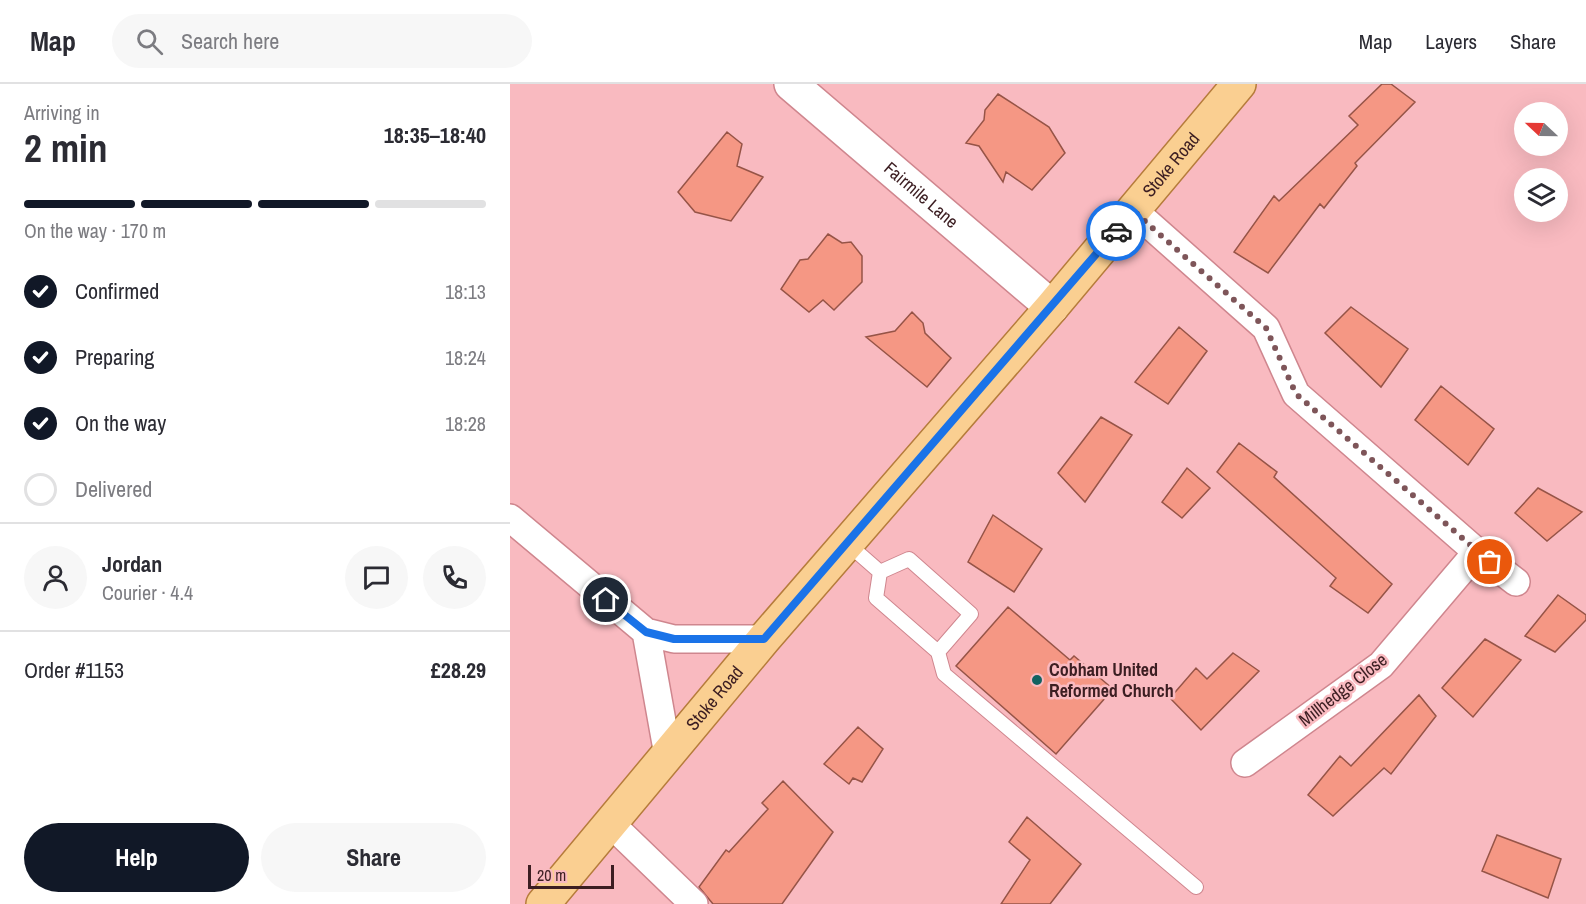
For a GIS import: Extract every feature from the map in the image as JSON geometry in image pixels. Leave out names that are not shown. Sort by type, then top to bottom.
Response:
[{"type":"main road","name":"Stoke Road","points":[[543,904],[764,639],[1052,307],[1239,84]]},
{"type":"street","name":"Fairmile Lane","points":[[791,84],[1052,307]]},
{"type":"street","points":[[1133,210],[1266,328],[1296,394],[1477,552],[1516,582]]},
{"type":"street","points":[[510,518],[646,632],[674,639],[764,639]]},
{"type":"street","name":"Millhedge Close","points":[[1245,763],[1381,664],[1477,552]]},
{"type":"street","points":[[646,632],[668,755]]},
{"type":"street","points":[[611,824],[694,904]]},
{"type":"lane","points":[[848,544],[880,572]]},
{"type":"lane","points":[[880,572],[909,559],[971,614],[938,652]]},
{"type":"lane","points":[[880,572],[876,598],[938,652],[944,674],[1196,887]]},
{"type":"building","points":[[1382,84],[1391,84],[1415,102],[1355,163],[1357,166],[1324,208],[1320,204],[1268,273],[1234,252],[1274,196],[1279,201],[1358,125],[1349,116]]},
{"type":"building","points":[[998,94],[1049,127],[1065,153],[1032,190],[1006,172],[1003,182],[979,146],[966,143],[984,120],[985,110]]},
{"type":"building","points":[[727,132],[742,144],[737,166],[763,177],[731,221],[695,212],[678,192]]},
{"type":"building","points":[[828,234],[842,243],[851,242],[862,256],[862,282],[834,310],[823,300],[809,312],[781,289],[800,260],[808,259]]},
{"type":"building","points":[[1351,307],[1408,349],[1381,387],[1325,333]]},
{"type":"building","points":[[912,312],[923,323],[925,333],[951,358],[927,387],[866,337],[895,331]]},
{"type":"building","points":[[1179,327],[1207,351],[1168,404],[1135,382]]},
{"type":"building","points":[[1441,386],[1494,429],[1468,465],[1415,420]]},
{"type":"building","points":[[1101,417],[1132,435],[1085,502],[1058,473]]},
{"type":"building","points":[[1239,443],[1277,472],[1274,477],[1392,584],[1368,613],[1330,586],[1336,578],[1217,472]]},
{"type":"building","points":[[1187,468],[1210,488],[1182,518],[1162,502]]},
{"type":"building","points":[[1538,488],[1582,512],[1547,541],[1515,513]]},
{"type":"building","points":[[993,515],[1042,549],[1014,592],[968,562]]},
{"type":"building","points":[[1558,595],[1586,615],[1586,620],[1555,652],[1525,636]]},
{"type":"building","name":"Cobham United Reformed Church","points":[[1008,607],[1070,660],[1074,656],[1113,689],[1056,754],[956,666]]},
{"type":"building","points":[[1485,639],[1521,660],[1473,717],[1442,688]]},
{"type":"building","points":[[1233,653],[1259,671],[1201,730],[1170,698],[1196,668],[1207,679]]},
{"type":"building","points":[[1419,695],[1436,716],[1391,774],[1384,768],[1333,816],[1308,795],[1340,756],[1351,766]]},
{"type":"building","points":[[858,727],[883,749],[862,782],[853,778],[849,784],[824,764]]},
{"type":"building","points":[[783,781],[833,832],[782,904],[713,904],[699,887],[726,850],[729,852],[768,809],[762,803]]},
{"type":"building","points":[[1027,817],[1081,864],[1050,904],[1001,904],[1030,860],[1009,842]]},
{"type":"building","points":[[1497,835],[1561,859],[1548,898],[1482,871]]},
{"type":"way so far","points":[[1116,231],[1133,210],[1266,328],[1296,394],[1490,562]]},
{"type":"place","name":"Cobham United Reformed Church","points":[[1037,680]]},
{"type":"route","points":[[606,600],[646,632],[674,639],[764,639],[1116,231]]}]
